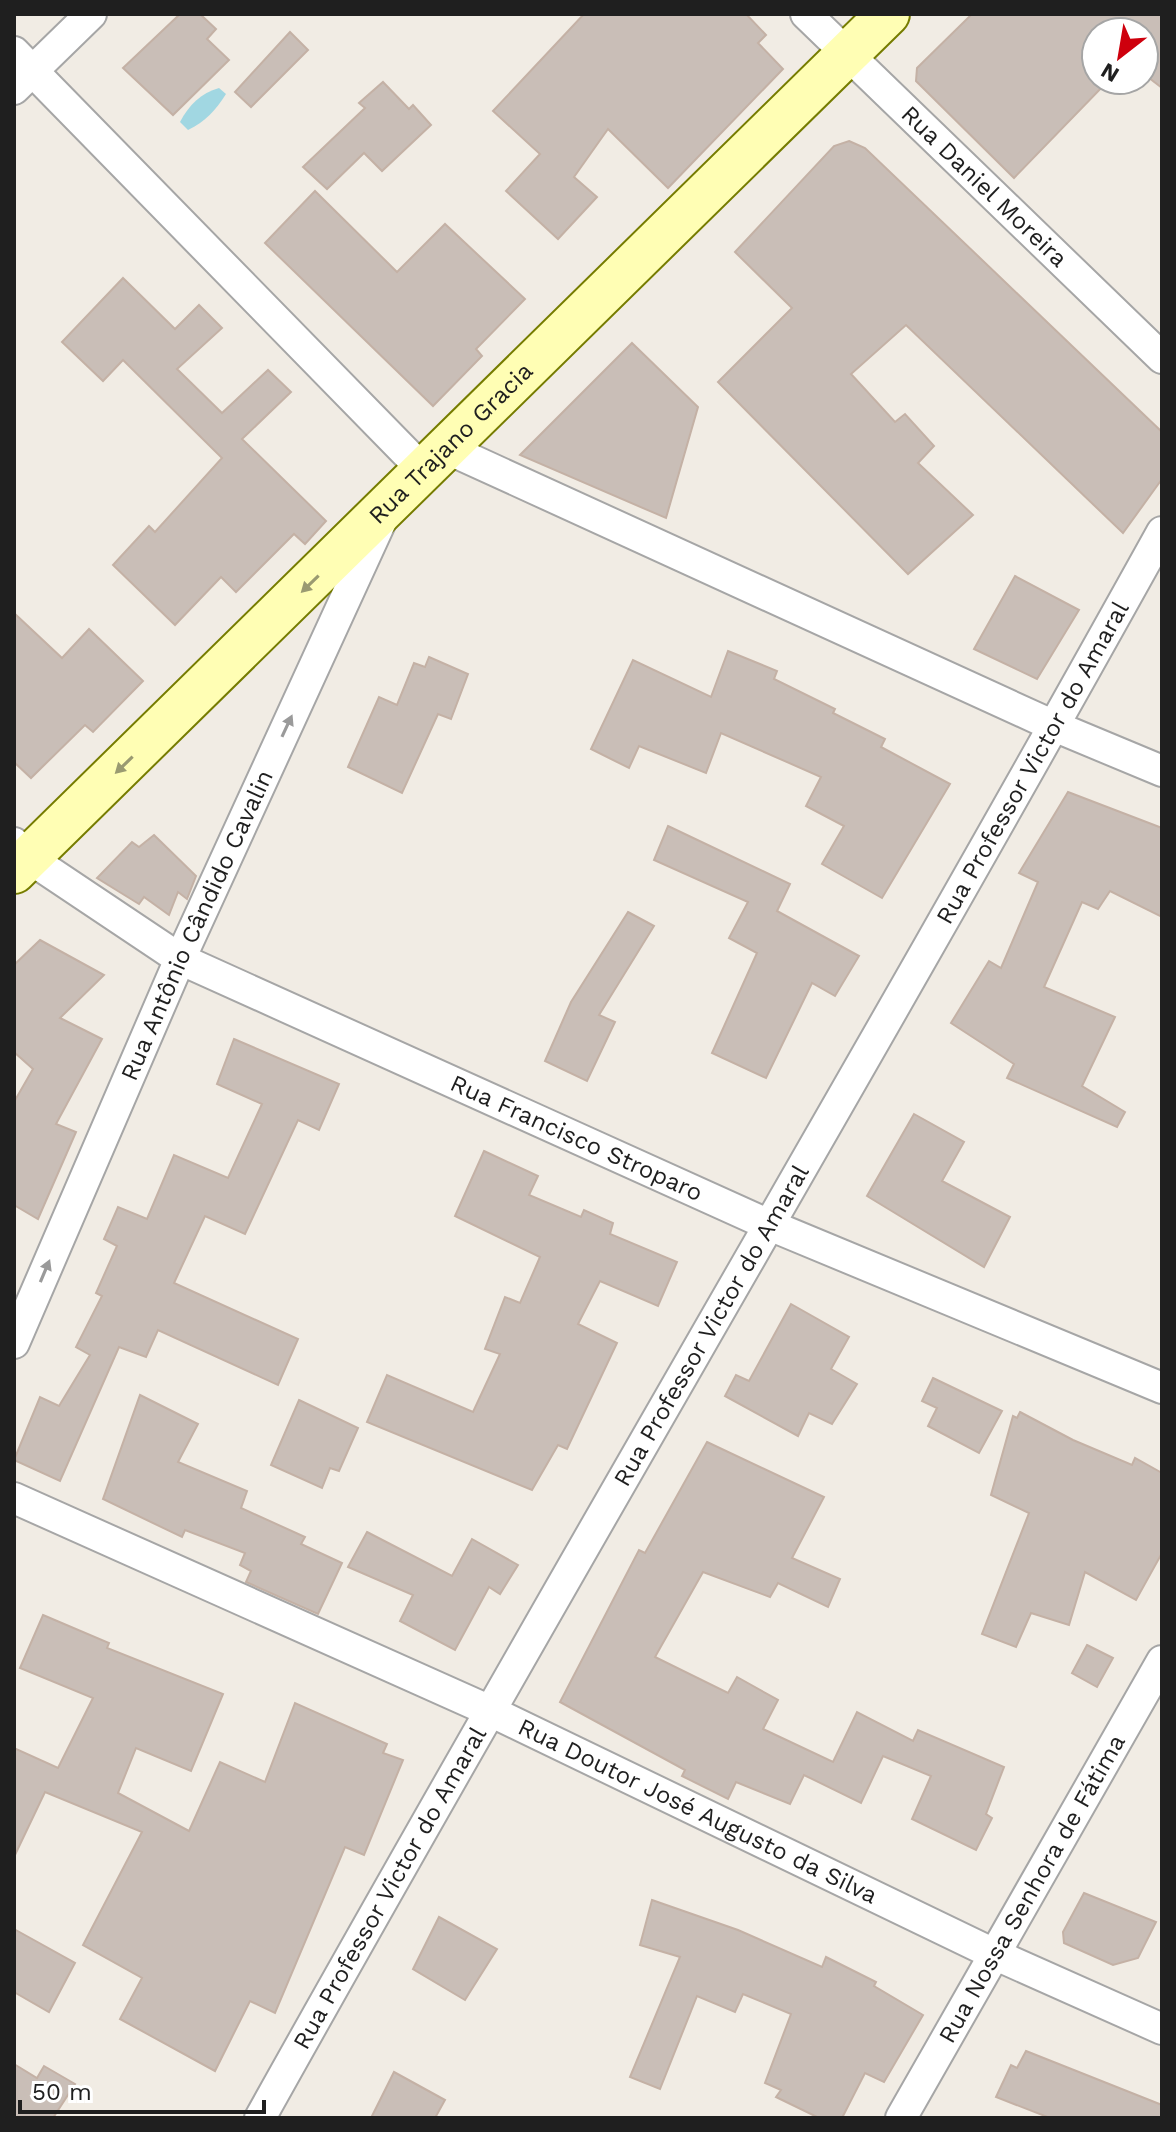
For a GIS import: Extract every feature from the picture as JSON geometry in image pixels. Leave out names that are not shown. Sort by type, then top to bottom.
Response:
[{"type":"main road","name":"Rua Trajano Gracia","points":[[19,858],[386,510],[888,14]]},
{"type":"street","points":[[91,14],[20,71],[436,461],[1162,771]]},
{"type":"street","name":"Rua Daniel Moreira","points":[[806,14],[1162,358]]},
{"type":"street","name":"Rua Antônio Cândido Cavalin","points":[[14,1343],[180,959],[386,510]]},
{"type":"street","name":"Rua Professor Victor do Amaral","points":[[260,2118],[488,1710],[1054,726],[1162,532]]},
{"type":"street","name":"Rua Francisco Stroparo","points":[[19,858],[180,959],[767,1224],[1162,1388]]},
{"type":"street","name":"Rua Doutor José Augusto da Silva","points":[[14,1498],[488,1710],[994,1954],[1162,2029]]},
{"type":"street","name":"Rua Nossa Senhora de Fátima","points":[[901,2118],[1162,1661]]},
{"type":"water","points":[[219,88],[226,94],[218,105],[205,119],[188,130],[180,122],[187,110],[201,96]]},
{"type":"building","points":[[180,14],[200,14],[216,29],[207,39],[229,60],[173,115],[123,68]]},
{"type":"building","points":[[584,14],[746,14],[766,35],[758,43],[783,69],[668,188],[608,129],[574,177],[597,197],[558,239],[506,191],[540,154],[493,111]]},
{"type":"building","points":[[972,14],[1162,14],[1162,88],[1160,16],[1080,16],[1080,96],[1093,96],[1014,178],[916,81],[917,68]]},
{"type":"building","points":[[290,32],[308,50],[251,107],[235,92]]},
{"type":"building","points":[[383,82],[409,109],[413,105],[431,125],[382,171],[364,153],[327,189],[303,167],[365,108],[359,103]]},
{"type":"building","points":[[849,141],[865,148],[1162,432],[1162,479],[1123,533],[906,325],[851,374],[895,422],[905,414],[934,446],[918,463],[973,515],[908,574],[718,382],[792,308],[735,252],[834,146]]},
{"type":"building","points":[[315,191],[397,272],[445,224],[525,299],[476,349],[482,356],[433,406],[265,243]]},
{"type":"building","points":[[123,278],[175,329],[199,305],[222,328],[177,369],[222,413],[268,370],[291,392],[242,439],[326,521],[305,544],[294,534],[236,592],[221,577],[175,625],[113,565],[149,526],[155,532],[222,458],[123,360],[103,381],[62,342]]},
{"type":"building","points":[[632,343],[698,407],[666,518],[520,455]]},
{"type":"building","points":[[1015,576],[1079,610],[1037,679],[974,649]]},
{"type":"building","points":[[14,613],[62,658],[89,629],[143,681],[93,732],[85,725],[31,778],[14,762]]},
{"type":"building","points":[[728,651],[777,671],[774,679],[835,709],[833,713],[885,739],[881,747],[950,784],[882,898],[822,864],[844,826],[806,806],[821,777],[721,733],[706,773],[639,746],[629,768],[591,749],[633,660],[711,697]]},
{"type":"building","points":[[429,657],[468,674],[451,719],[438,714],[402,793],[348,767],[379,697],[397,705],[414,663],[425,667]]},
{"type":"building","points":[[1068,792],[1162,828],[1162,917],[1110,891],[1098,909],[1082,902],[1044,987],[1115,1017],[1082,1086],[1125,1112],[1117,1127],[1007,1078],[1014,1064],[951,1023],[989,961],[1001,968],[1038,882],[1019,873]]},
{"type":"building","points":[[668,826],[790,884],[777,911],[859,956],[835,996],[812,983],[766,1078],[712,1053],[757,953],[729,938],[748,902],[654,860]]},
{"type":"building","points":[[154,835],[196,876],[187,899],[178,892],[169,915],[144,897],[139,904],[97,878],[132,842],[139,847]]},
{"type":"building","points":[[628,912],[654,926],[599,1015],[615,1022],[587,1081],[545,1061],[571,1002]]},
{"type":"building","points":[[40,940],[104,975],[60,1018],[102,1039],[56,1124],[76,1132],[38,1219],[14,1205],[14,1102],[33,1069],[14,1052],[14,965]]},
{"type":"building","points":[[234,1039],[339,1084],[319,1130],[298,1120],[245,1234],[205,1216],[174,1283],[298,1339],[278,1385],[158,1330],[146,1357],[119,1347],[60,1481],[14,1460],[40,1397],[59,1406],[90,1355],[76,1347],[102,1296],[96,1293],[117,1246],[104,1239],[118,1207],[147,1219],[174,1155],[228,1178],[262,1104],[217,1084]]},
{"type":"building","points":[[914,1114],[964,1142],[942,1181],[1010,1217],[984,1267],[867,1196]]},
{"type":"building","points":[[484,1151],[538,1176],[529,1195],[581,1217],[584,1210],[613,1223],[610,1234],[677,1262],[658,1306],[600,1281],[578,1324],[617,1343],[567,1449],[558,1445],[532,1490],[367,1422],[387,1375],[473,1412],[500,1354],[485,1349],[505,1297],[520,1303],[540,1257],[455,1216]]},
{"type":"building","points":[[791,1304],[849,1337],[831,1369],[857,1384],[832,1424],[809,1413],[798,1436],[725,1396],[736,1375],[749,1381]]},
{"type":"building","points":[[933,1378],[1002,1411],[979,1453],[928,1426],[937,1408],[922,1401]]},
{"type":"building","points":[[140,1395],[198,1424],[178,1462],[247,1491],[241,1508],[305,1537],[301,1544],[342,1563],[318,1614],[246,1582],[251,1571],[240,1565],[245,1553],[185,1530],[182,1537],[103,1499]]},
{"type":"building","points":[[299,1400],[358,1428],[339,1471],[330,1468],[322,1488],[271,1465]]},
{"type":"building","points":[[1020,1412],[1073,1440],[1132,1465],[1135,1458],[1162,1473],[1162,1553],[1136,1600],[1085,1572],[1069,1625],[1031,1613],[1016,1647],[982,1634],[1029,1513],[991,1495],[1013,1416],[1017,1418]]},
{"type":"building","points":[[707,1442],[824,1497],[792,1558],[840,1579],[828,1607],[778,1583],[770,1597],[703,1572],[655,1657],[728,1693],[737,1677],[778,1700],[763,1729],[833,1762],[857,1712],[913,1741],[918,1730],[1004,1767],[986,1814],[992,1818],[976,1850],[912,1819],[931,1776],[883,1756],[861,1803],[804,1775],[790,1804],[736,1782],[728,1799],[682,1776],[685,1770],[560,1702],[639,1550],[645,1553]]},
{"type":"building","points":[[367,1532],[452,1576],[472,1539],[518,1565],[500,1594],[489,1587],[455,1650],[400,1621],[413,1595],[348,1567]]},
{"type":"building","points":[[43,1615],[109,1643],[107,1648],[223,1694],[191,1771],[136,1748],[118,1793],[189,1831],[220,1762],[265,1782],[295,1703],[387,1744],[383,1753],[403,1760],[364,1855],[345,1847],[275,2013],[250,2001],[215,2071],[120,2019],[142,1978],[83,1945],[142,1832],[45,1792],[14,1857],[14,1748],[58,1768],[93,1698],[20,1668]]},
{"type":"building","points":[[1087,1645],[1113,1658],[1097,1687],[1072,1673]]},
{"type":"building","points":[[1084,1893],[1156,1922],[1138,1958],[1113,1965],[1064,1943],[1063,1932]]},
{"type":"building","points":[[652,1900],[738,1930],[822,1967],[826,1957],[876,1982],[874,1986],[923,2015],[884,2082],[865,2073],[842,2118],[819,2118],[776,2097],[781,2090],[765,2083],[791,2014],[743,1994],[735,2012],[697,1996],[660,2089],[630,2077],[680,1957],[640,1945]]},
{"type":"building","points":[[439,1917],[497,1949],[465,2000],[413,1969]]},
{"type":"building","points":[[14,1929],[75,1963],[49,2012],[14,1992]]},
{"type":"building","points":[[1026,2051],[1162,2105],[1162,2118],[1050,2118],[996,2097],[1011,2065],[1017,2068]]},
{"type":"building","points":[[14,2064],[37,2078],[44,2066],[75,2084],[53,2118],[14,2118]]},
{"type":"building","points":[[394,2072],[445,2100],[435,2118],[371,2118]]}]
